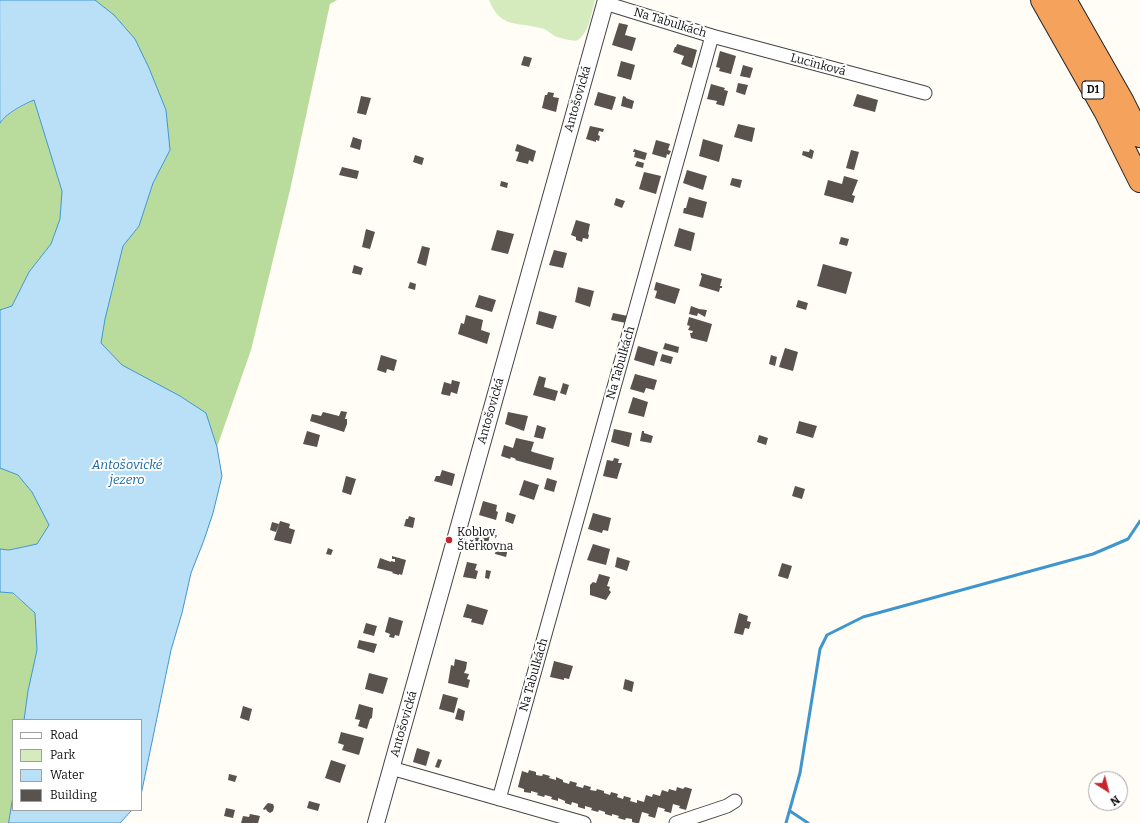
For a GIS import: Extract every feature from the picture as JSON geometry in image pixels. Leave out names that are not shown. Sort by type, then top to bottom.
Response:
[{"type":"highway","name":"D1","points":[[1042,0],[1105,111],[1140,181]]},
{"type":"highway","name":"D1","points":[[1065,0],[1123,102],[1140,136]]},
{"type":"street","name":"Na Tabulkách","points":[[499,799],[712,36],[605,2]]},
{"type":"street","name":"Antošovická","points":[[376,823],[605,2]]},
{"type":"street","name":"Lucinková","points":[[712,36],[925,93]]},
{"type":"street","points":[[391,768],[584,823]]},
{"type":"street","points":[[676,823],[727,806],[735,801]]},
{"type":"green space","points":[[95,0],[337,0],[330,4],[290,190],[251,350],[217,447],[206,413],[180,396],[122,365],[101,343],[105,319],[123,246],[139,226],[153,183],[170,150],[166,110],[149,68],[135,39],[114,15]]},
{"type":"green space","points":[[489,0],[595,0],[587,28],[581,38],[576,41],[557,37],[544,29],[511,23],[499,16]]},
{"type":"green space","points":[[34,100],[62,191],[60,219],[51,244],[29,272],[12,306],[0,310],[0,123],[11,113]]},
{"type":"green space","points":[[0,468],[18,475],[32,492],[50,525],[37,544],[9,550],[0,549]]},
{"type":"green space","points":[[0,592],[12,593],[35,613],[37,650],[28,691],[24,719],[12,719],[12,803],[9,823],[0,823]]},
{"type":"water","name":"Antošovické jezero","points":[[0,0],[95,0],[114,15],[135,39],[149,68],[166,110],[170,150],[153,183],[139,226],[123,246],[105,319],[101,343],[122,365],[180,396],[206,413],[217,447],[222,476],[213,513],[191,573],[182,613],[171,650],[142,790],[142,719],[24,719],[28,691],[37,650],[35,613],[13,593],[0,592],[0,549],[9,550],[37,544],[49,525],[32,492],[18,475],[0,468],[0,310],[12,306],[29,272],[51,244],[60,219],[62,191],[34,100],[10,113],[0,123]]},
{"type":"water","points":[[12,803],[12,811],[131,811],[120,823],[9,823]]},
{"type":"building","points":[[619,23],[628,25],[625,35],[636,38],[632,51],[612,45]]},
{"type":"building","points":[[677,44],[697,50],[692,68],[681,64],[684,56],[673,52]]},
{"type":"building","points":[[720,51],[736,56],[731,74],[719,71],[720,68],[716,67]]},
{"type":"building","points":[[524,56],[532,58],[529,67],[521,65]]},
{"type":"building","points":[[621,61],[635,65],[631,80],[617,76]]},
{"type":"building","points":[[743,65],[753,68],[750,78],[740,76]]},
{"type":"building","points":[[738,83],[748,85],[745,95],[736,92]]},
{"type":"building","points":[[711,84],[725,88],[724,90],[728,91],[724,106],[716,104],[717,101],[707,99]]},
{"type":"building","points":[[548,92],[554,93],[553,97],[559,98],[556,112],[542,108],[545,95],[547,95]]},
{"type":"building","points":[[598,92],[616,97],[612,110],[594,105]]},
{"type":"building","points":[[857,94],[878,100],[875,112],[853,106]]},
{"type":"building","points":[[361,96],[371,98],[366,115],[357,113]]},
{"type":"building","points":[[623,96],[634,101],[632,109],[621,106]]},
{"type":"building","points":[[738,124],[755,128],[752,142],[734,137]]},
{"type":"building","points":[[590,126],[604,129],[603,132],[599,131],[599,141],[596,140],[596,142],[586,139]]},
{"type":"building","points":[[353,137],[362,140],[360,150],[350,147]]},
{"type":"building","points":[[703,139],[723,145],[719,162],[699,156]]},
{"type":"building","points":[[656,140],[670,144],[668,150],[671,151],[669,155],[667,154],[666,158],[652,154]]},
{"type":"building","points":[[517,144],[536,151],[533,162],[529,160],[528,164],[516,161],[519,152],[515,151]]},
{"type":"building","points":[[634,149],[647,153],[645,160],[634,157]]},
{"type":"building","points":[[810,149],[814,151],[812,159],[802,155],[803,151],[809,152]]},
{"type":"building","points":[[851,150],[859,152],[854,170],[846,168]]},
{"type":"building","points":[[415,155],[424,158],[422,165],[413,162]]},
{"type":"building","points":[[637,161],[644,163],[643,168],[635,166]]},
{"type":"building","points":[[342,167],[359,171],[357,179],[339,175]]},
{"type":"building","points":[[687,170],[707,176],[703,190],[683,183]]},
{"type":"building","points":[[644,172],[661,176],[656,194],[639,189]]},
{"type":"building","points":[[844,176],[858,180],[852,195],[855,196],[853,203],[824,195],[828,180],[842,184]]},
{"type":"building","points":[[732,178],[742,180],[740,188],[730,185]]},
{"type":"building","points":[[501,181],[508,183],[507,188],[500,186]]},
{"type":"building","points":[[689,197],[707,202],[703,218],[683,213]]},
{"type":"building","points":[[616,198],[625,201],[622,208],[614,205]]},
{"type":"building","points":[[576,220],[590,224],[588,239],[583,238],[582,242],[576,240],[576,237],[571,235]]},
{"type":"building","points":[[679,228],[695,233],[691,251],[674,246]]},
{"type":"building","points":[[366,229],[375,232],[370,249],[362,247]]},
{"type":"building","points":[[497,230],[514,234],[508,254],[491,250]]},
{"type":"building","points":[[841,237],[849,239],[847,246],[839,244]]},
{"type":"building","points":[[422,246],[430,248],[426,266],[417,263]]},
{"type":"building","points":[[554,250],[567,253],[563,268],[549,265]]},
{"type":"building","points":[[823,264],[852,272],[846,294],[817,286]]},
{"type":"building","points":[[354,265],[363,268],[361,275],[352,273]]},
{"type":"building","points":[[701,273],[722,279],[720,286],[722,286],[722,288],[720,288],[719,292],[699,286],[702,276]]},
{"type":"building","points":[[410,282],[416,284],[415,290],[408,288]]},
{"type":"building","points":[[656,282],[680,289],[675,304],[655,298],[657,291],[654,290]]},
{"type":"building","points":[[578,287],[594,291],[590,307],[575,302]]},
{"type":"building","points":[[479,295],[496,300],[492,312],[475,307]]},
{"type":"building","points":[[798,300],[808,303],[806,310],[796,307]]},
{"type":"building","points":[[691,306],[707,310],[705,317],[698,313],[697,316],[689,314]]},
{"type":"building","points":[[539,311],[557,316],[553,329],[536,324]]},
{"type":"building","points":[[613,313],[628,316],[626,323],[611,320]]},
{"type":"building","points":[[466,315],[483,320],[481,330],[490,333],[487,344],[458,334],[461,323],[464,324]]},
{"type":"building","points":[[689,317],[712,324],[707,342],[691,338],[690,333],[693,331],[688,330],[690,326],[687,325]]},
{"type":"building","points":[[665,343],[679,347],[678,353],[663,349]]},
{"type":"building","points":[[638,346],[658,352],[654,366],[634,360]]},
{"type":"building","points":[[785,348],[798,352],[793,371],[779,367]]},
{"type":"building","points":[[662,354],[673,357],[671,364],[660,361]]},
{"type":"building","points":[[381,355],[397,360],[394,371],[387,369],[386,373],[377,370]]},
{"type":"building","points":[[771,355],[777,357],[775,366],[769,364]]},
{"type":"building","points":[[635,374],[657,380],[654,390],[646,388],[644,393],[630,389]]},
{"type":"building","points":[[539,376],[546,378],[544,387],[558,391],[555,401],[533,395]]},
{"type":"building","points":[[452,380],[460,382],[457,394],[451,392],[450,396],[441,394],[444,382],[451,384],[449,393]]},
{"type":"building","points":[[563,383],[569,385],[566,395],[560,393]]},
{"type":"building","points":[[633,397],[648,402],[644,417],[628,413]]},
{"type":"building","points":[[341,411],[347,412],[345,419],[347,419],[347,424],[344,432],[310,421],[312,414],[321,416],[323,412],[339,416]]},
{"type":"building","points":[[508,412],[528,416],[524,431],[505,424]]},
{"type":"building","points":[[799,421],[817,426],[813,438],[796,433]]},
{"type":"building","points":[[537,425],[546,428],[543,439],[534,437]]},
{"type":"building","points":[[614,429],[632,433],[629,447],[611,442]]},
{"type":"building","points":[[307,431],[320,435],[317,447],[303,444]]},
{"type":"building","points":[[642,431],[653,436],[651,443],[640,441]]},
{"type":"building","points":[[759,435],[768,438],[766,445],[757,442]]},
{"type":"building","points":[[516,438],[534,442],[531,451],[554,458],[551,470],[515,460],[516,459],[511,457],[510,459],[501,456],[504,445],[513,448]]},
{"type":"building","points":[[614,458],[619,459],[618,463],[622,463],[617,479],[603,476],[607,460],[613,461]]},
{"type":"building","points":[[442,470],[455,474],[452,486],[434,481],[436,476],[440,476]]},
{"type":"building","points":[[346,476],[356,479],[351,495],[342,492]]},
{"type":"building","points":[[547,478],[557,481],[554,492],[544,489]]},
{"type":"building","points":[[524,480],[539,485],[534,500],[519,495]]},
{"type":"building","points":[[795,486],[805,489],[802,499],[792,496]]},
{"type":"building","points":[[483,501],[497,505],[496,511],[498,512],[496,520],[479,515]]},
{"type":"building","points":[[507,512],[516,515],[513,524],[505,521]]},
{"type":"building","points":[[593,513],[611,518],[608,531],[603,530],[602,533],[588,529]]},
{"type":"building","points":[[409,516],[415,518],[413,528],[404,526],[406,519],[408,519]]},
{"type":"building","points":[[280,521],[290,524],[289,528],[295,530],[291,544],[274,540]]},
{"type":"building","points":[[272,522],[279,524],[276,532],[270,530]]},
{"type":"building","points":[[476,527],[491,531],[487,547],[472,543]]},
{"type":"building","points":[[498,541],[509,544],[506,557],[495,554]]},
{"type":"building","points":[[593,544],[610,549],[606,565],[587,560]]},
{"type":"building","points":[[328,548],[333,550],[331,555],[326,554]]},
{"type":"building","points":[[392,556],[406,560],[402,575],[377,568],[380,558],[395,562],[395,559],[392,559]]},
{"type":"building","points":[[617,557],[630,561],[627,571],[615,567]]},
{"type":"building","points":[[467,562],[477,564],[475,570],[478,571],[476,579],[463,577]]},
{"type":"building","points":[[782,563],[792,566],[788,579],[778,576]]},
{"type":"building","points":[[486,570],[491,571],[489,579],[485,578]]},
{"type":"building","points":[[599,574],[610,577],[607,586],[610,587],[609,590],[611,592],[606,600],[590,595],[590,585],[593,582],[596,583]]},
{"type":"building","points":[[467,604],[488,610],[483,625],[471,622],[472,619],[463,617]]},
{"type":"building","points":[[739,613],[748,616],[747,621],[751,622],[749,629],[745,628],[743,635],[734,633]]},
{"type":"building","points":[[389,617],[403,621],[399,636],[395,635],[394,638],[389,637],[390,634],[385,632]]},
{"type":"building","points":[[366,623],[377,626],[374,636],[363,633]]},
{"type":"building","points":[[359,640],[377,644],[374,653],[357,648]]},
{"type":"building","points":[[455,659],[467,662],[464,673],[469,674],[467,679],[470,680],[468,688],[448,683],[451,665],[454,666]]},
{"type":"building","points":[[554,661],[573,666],[569,679],[564,678],[564,680],[550,677]]},
{"type":"building","points":[[369,673],[388,678],[383,694],[365,689]]},
{"type":"building","points":[[625,679],[634,682],[632,692],[623,689]]},
{"type":"building","points":[[443,694],[458,698],[454,713],[439,709]]},
{"type":"building","points":[[359,704],[373,708],[372,718],[370,719],[367,729],[358,726],[360,720],[355,719]]},
{"type":"building","points":[[243,706],[252,709],[249,721],[240,718]]},
{"type":"building","points":[[458,708],[465,711],[463,721],[455,719]]},
{"type":"building","points":[[341,732],[364,738],[359,755],[342,750],[344,745],[338,743]]},
{"type":"building","points":[[417,748],[430,752],[426,766],[413,762]]},
{"type":"building","points":[[438,759],[442,760],[439,768],[435,767]]},
{"type":"building","points":[[331,760],[346,765],[340,783],[325,778]]},
{"type":"building","points":[[529,770],[536,772],[536,775],[542,776],[543,774],[556,780],[556,777],[569,784],[570,781],[577,783],[576,786],[583,788],[584,785],[591,787],[590,790],[596,791],[597,789],[610,795],[611,792],[618,794],[617,797],[623,799],[624,796],[631,798],[630,801],[637,803],[637,800],[644,802],[646,795],[652,797],[653,794],[660,796],[662,790],[668,792],[669,789],[676,791],[677,787],[692,789],[686,810],[673,804],[671,813],[658,807],[655,818],[642,812],[639,823],[636,823],[632,822],[632,819],[626,818],[625,820],[618,818],[619,816],[605,814],[605,812],[599,810],[598,812],[591,810],[592,808],[585,806],[585,809],[578,807],[578,804],[572,802],[571,805],[558,798],[558,801],[545,795],[544,797],[537,795],[538,793],[531,791],[531,793],[524,792],[524,789],[518,787],[522,771],[528,773]]},
{"type":"building","points":[[229,774],[237,776],[235,782],[228,780]]},
{"type":"building","points":[[309,801],[320,804],[318,811],[307,808]]},
{"type":"building","points":[[268,803],[273,804],[274,807],[273,811],[270,813],[266,809],[263,809]]},
{"type":"building","points":[[226,808],[235,810],[233,818],[224,816]]},
{"type":"building","points":[[250,814],[260,816],[258,823],[241,823],[243,816],[249,817]]},
{"type":"waterway","points":[[786,823],[800,773],[820,649],[827,635],[863,617],[1093,554],[1128,539],[1140,521]]},
{"type":"waterway","points":[[790,811],[808,823]]},
{"type":"place","name":"Koblov, Štěrkovna","points":[[449,540]]}]
